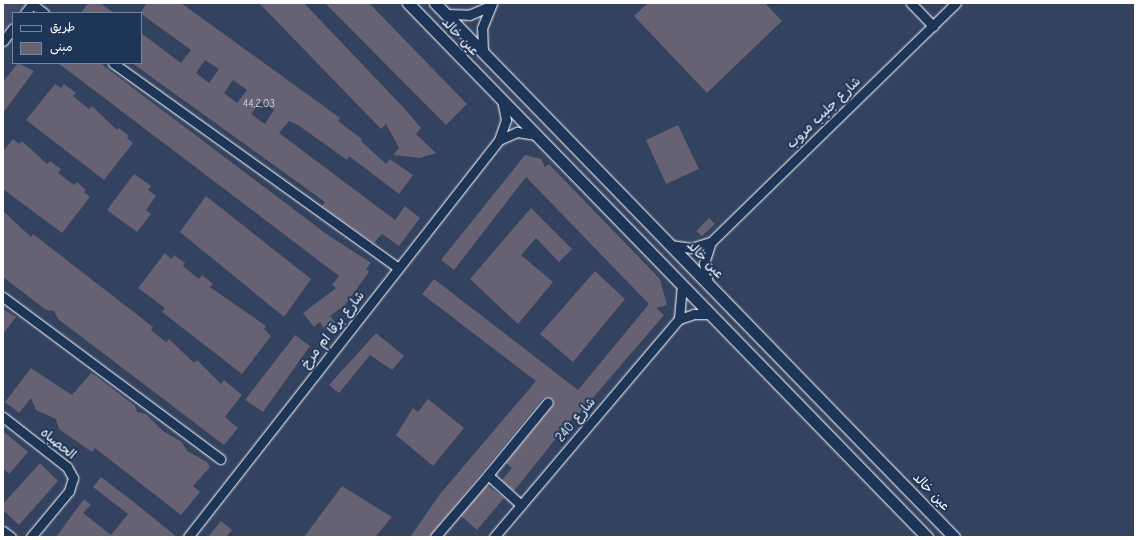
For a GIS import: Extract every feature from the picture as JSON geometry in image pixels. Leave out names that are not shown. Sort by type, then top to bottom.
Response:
[{"type":"street","name":"عين خالد","points":[[408,3],[927,537]]},
{"type":"street","name":"عين خالد","points":[[435,3],[954,537]]},
{"type":"street","points":[[911,3],[933,26]]},
{"type":"street","name":"شارع جليب مروب","points":[[708,284],[704,263],[711,242],[956,3]]},
{"type":"street","points":[[26,12],[32,4],[43,12]]},
{"type":"street","points":[[446,14],[469,15],[491,4]]},
{"type":"street","points":[[484,52],[482,28],[491,4]]},
{"type":"street","points":[[3,41],[12,29]]},
{"type":"street","points":[[114,64],[398,268]]},
{"type":"street","name":"شارع برقا ام مرخ","points":[[188,537],[499,140],[506,120],[502,100]]},
{"type":"street","name":"شارع برقا ام مرخ","points":[[499,140],[517,132],[537,135]]},
{"type":"street","name":"شارع جليب مروب","points":[[670,245],[691,248],[711,242]]},
{"type":"street","points":[[682,284],[679,319],[694,314],[711,314]]},
{"type":"street","points":[[3,297],[220,458]]},
{"type":"street","name":"شارع 240","points":[[494,537],[679,319]]},
{"type":"street","points":[[434,537],[488,475],[548,402]]},
{"type":"street","name":"الحصباه","points":[[3,417],[67,467],[73,478],[70,491],[31,537]]},
{"type":"street","points":[[488,475],[521,505]]},
{"type":"street","points":[[3,531],[11,537]]},
{"type":"shaded area","points":[[3,3],[26,3],[19,12],[12,12],[12,20],[3,32]]},
{"type":"building","points":[[88,3],[100,3],[113,12],[82,12]]},
{"type":"building","points":[[147,3],[181,3],[340,118],[338,121],[362,139],[361,141],[386,164],[390,159],[413,175],[399,194],[349,156],[347,160],[298,125],[289,121],[279,133],[395,220],[405,206],[420,218],[399,246],[382,234],[374,243],[322,206],[325,202],[133,64],[142,64],[142,34],[181,63],[191,50],[142,14],[141,12]],"holes":[[[205,60],[219,69],[209,83],[196,73]],[[233,80],[247,90],[237,103],[224,93]],[[261,101],[274,110],[265,124],[251,114]]]},
{"type":"building","points":[[259,3],[304,3],[403,107],[421,128],[416,134],[436,153],[420,158],[393,155],[399,148],[386,124],[381,129]]},
{"type":"building","points":[[325,3],[369,3],[467,104],[446,125]]},
{"type":"building","points":[[648,3],[765,3],[782,21],[707,93],[634,16]]},
{"type":"building","points":[[17,64],[34,71],[3,113],[3,82]]},
{"type":"building","points":[[59,64],[101,64],[325,233],[371,263],[366,269],[369,272],[345,305],[330,316],[335,322],[325,330],[320,322],[314,327],[303,313],[336,288],[332,285],[339,276]]},
{"type":"building","points":[[55,84],[61,88],[64,84],[76,93],[73,96],[89,109],[92,106],[117,130],[119,128],[129,136],[127,138],[133,143],[104,180],[26,120]]},
{"type":"building","points":[[678,125],[699,169],[666,184],[646,140]]},
{"type":"building","points":[[13,139],[19,144],[22,141],[47,164],[50,161],[61,169],[58,173],[74,185],[77,182],[86,190],[84,192],[90,197],[62,233],[3,189],[3,151]]},
{"type":"building","points":[[525,155],[541,159],[545,167],[549,164],[660,279],[667,305],[656,308],[664,315],[579,414],[577,412],[514,491],[502,480],[512,468],[506,463],[553,406],[554,400],[549,396],[543,398],[429,537],[410,537],[440,494],[536,381],[422,294],[434,279],[578,390],[649,304],[526,177],[454,270],[441,260]]},
{"type":"building","points":[[134,174],[151,186],[148,190],[156,196],[146,210],[151,214],[137,232],[107,210]]},
{"type":"building","points":[[206,196],[311,279],[284,317],[180,232]]},
{"type":"building","points":[[531,208],[572,249],[559,262],[536,238],[521,255],[553,282],[518,324],[470,279]]},
{"type":"building","points":[[3,211],[31,237],[33,234],[153,327],[151,330],[166,342],[169,339],[194,363],[197,360],[221,384],[224,380],[242,395],[225,417],[238,428],[224,445],[58,319],[54,311],[46,310],[3,277]]},
{"type":"building","points":[[709,218],[715,224],[702,236],[696,231]]},
{"type":"building","points":[[165,253],[171,259],[174,255],[185,263],[183,266],[199,279],[202,275],[213,284],[210,287],[266,326],[264,329],[271,336],[242,374],[162,312],[165,308],[138,288]]},
{"type":"building","points":[[595,271],[625,299],[573,362],[540,334]]},
{"type":"building","points":[[3,309],[16,317],[3,334]]},
{"type":"building","points":[[376,333],[404,356],[392,370],[370,355],[339,393],[329,385]]},
{"type":"building","points":[[295,335],[310,346],[263,412],[245,400]]},
{"type":"building","points":[[31,368],[72,395],[91,373],[95,375],[135,406],[137,412],[146,414],[163,431],[182,442],[187,451],[207,462],[210,467],[193,486],[200,492],[181,515],[95,448],[92,452],[59,429],[56,419],[36,410],[31,398],[19,413],[5,402]]},
{"type":"building","points":[[428,399],[464,428],[433,466],[396,435],[413,408],[418,412]]},
{"type":"building","points":[[3,431],[28,452],[9,474],[3,468]]},
{"type":"building","points":[[40,463],[58,481],[19,525],[3,510],[3,504]]},
{"type":"building","points":[[101,477],[177,537],[56,537],[84,499],[91,505],[83,513],[111,535],[128,514],[93,487]]},
{"type":"building","points":[[487,485],[504,498],[477,530],[461,516]]},
{"type":"building","points":[[342,486],[392,517],[375,537],[304,537]]},
{"type":"building","points":[[221,521],[232,530],[226,537],[208,537]]}]
